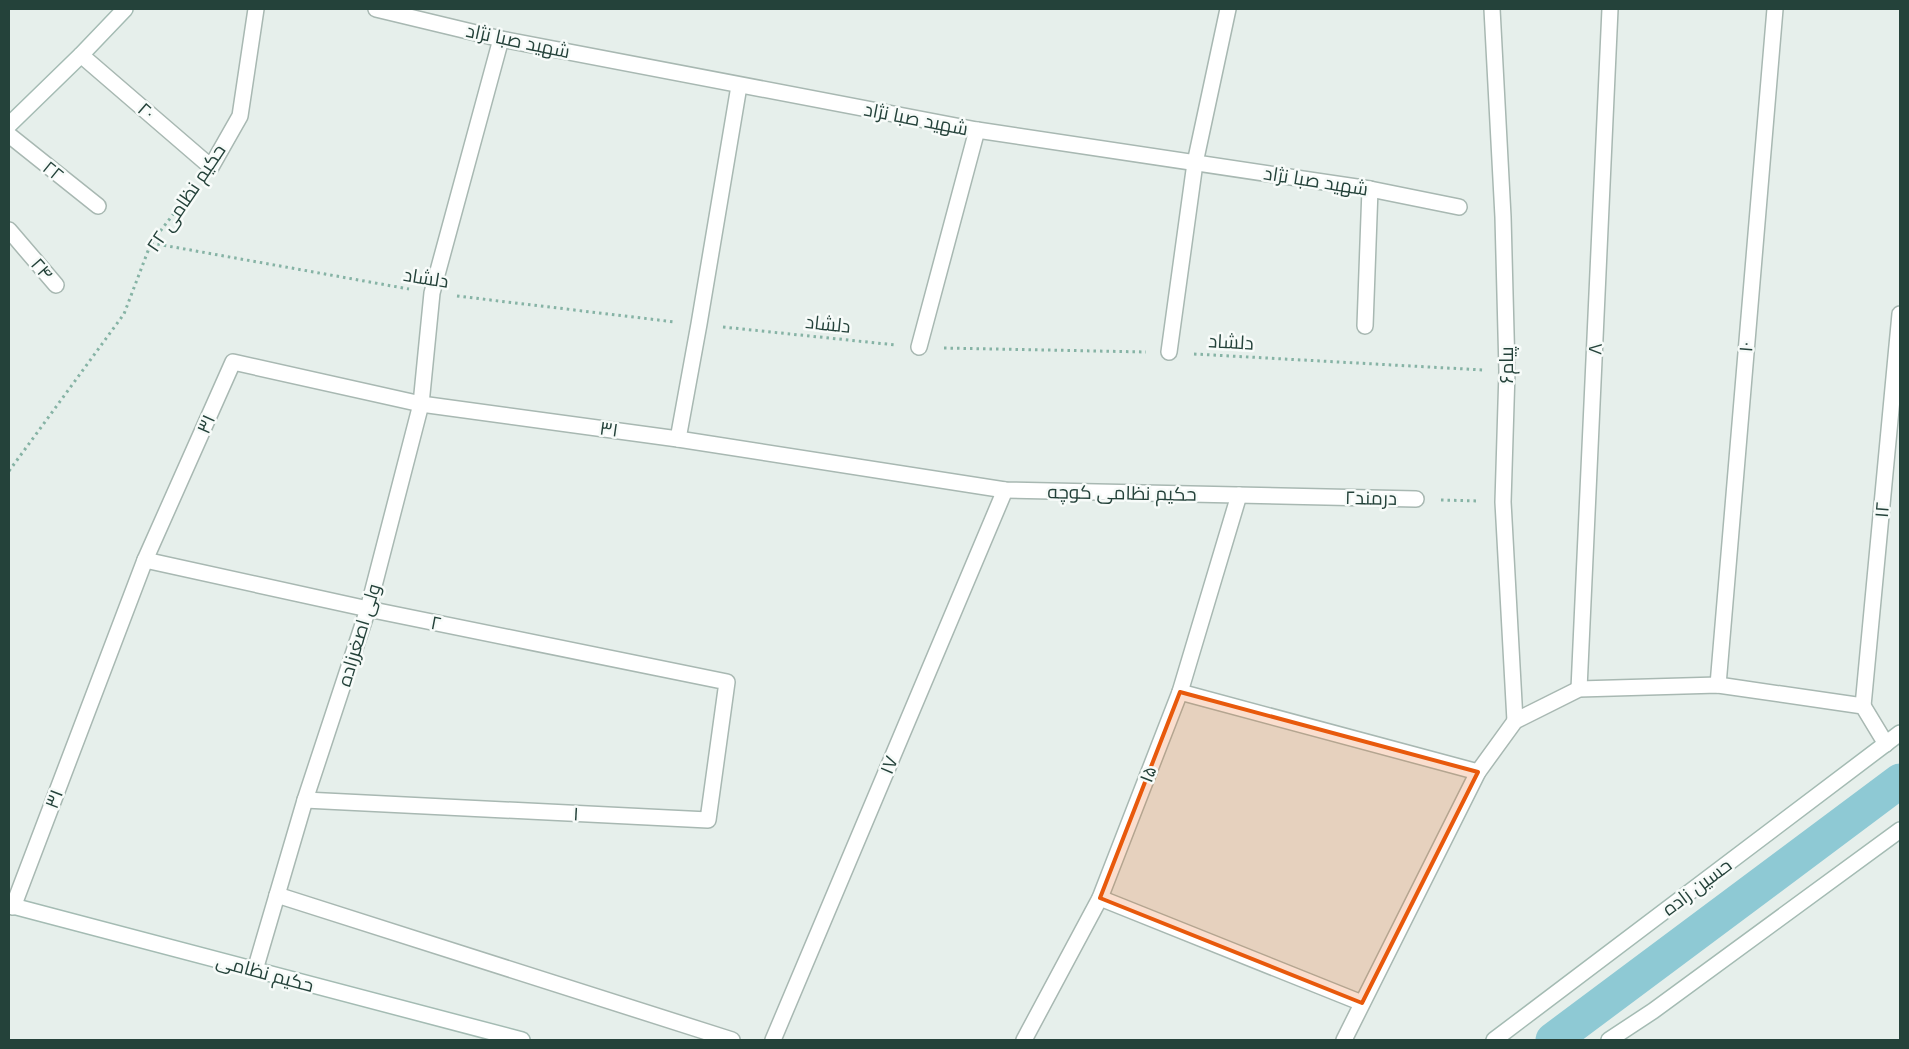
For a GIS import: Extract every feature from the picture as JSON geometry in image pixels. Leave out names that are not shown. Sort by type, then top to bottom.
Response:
[{"type":"street","points":[[9,125],[82,55],[125,9]]},
{"type":"street","name":"۲۲ حکیم نظامی","points":[[211,167],[240,116],[256,9]]},
{"type":"street","name":"شهید صبا نژاد","points":[[376,9],[501,39],[977,130],[1370,190],[1459,207]]},
{"type":"street","points":[[1169,352],[1195,163],[1228,9]]},
{"type":"street","name":"۶پیام","points":[[1492,9],[1503,217],[1507,371],[1503,502],[1515,722]]},
{"type":"street","name":"۸","points":[[1579,688],[1610,9]]},
{"type":"street","name":"۱۰","points":[[1718,685],[1775,9]]},
{"type":"street","name":"ولی اصغرزاده","points":[[255,970],[305,800],[368,609],[421,404],[432,293],[501,39]]},
{"type":"street","name":"۲۰","points":[[82,55],[211,167]]},
{"type":"street","points":[[678,439],[739,86]]},
{"type":"street","points":[[919,347],[977,130]]},
{"type":"street","name":"۲۲","points":[[9,135],[98,206]]},
{"type":"street","points":[[1364,326],[1370,190]]},
{"type":"street","name":"۲۴","points":[[9,230],[56,285]]},
{"type":"street","name":"۱۲","points":[[1863,706],[1900,314]]},
{"type":"street","name":"۳۱","points":[[11,906],[146,560],[233,362],[421,404],[678,439],[1005,490]]},
{"type":"street","name":"حکیم نظامی کوچه","points":[[1005,490],[1239,495]]},
{"type":"street","name":"۱۷","points":[[773,1040],[1005,490]]},
{"type":"street","name":"درمند۲","points":[[1239,495],[1416,499]]},
{"type":"street","name":"۱۵","points":[[1024,1040],[1100,898],[1180,692],[1239,495]]},
{"type":"street","name":"۲","points":[[146,560],[368,609],[727,682]]},
{"type":"street","name":"۱","points":[[305,800],[708,820],[727,682]]},
{"type":"street","points":[[1344,1040],[1478,772],[1515,722],[1579,688],[1718,685],[1863,706],[1886,744]]},
{"type":"street","points":[[1180,692],[1478,772]]},
{"type":"street","name":"حسین زاده","points":[[1494,1040],[1900,733]]},
{"type":"street","points":[[1609,1040],[1661,1005],[1900,830]]},
{"type":"street","points":[[277,895],[732,1040]]},
{"type":"street","points":[[1100,898],[1362,1003]]},
{"type":"street","name":"حکیم نظامی","points":[[11,906],[522,1040]]},
{"type":"path","name":"۲۲ حکیم نظامی","points":[[9,471],[124,314],[151,243],[211,167]]},
{"type":"path","name":"دلشاد","points":[[151,243],[432,293],[919,347],[1169,352],[1507,371]]},
{"type":"path","name":"درمند۲","points":[[1416,499],[1503,502]]},
{"type":"highlighted area","points":[[1180,692],[1478,772],[1362,1003],[1100,898]]},
{"type":"waterway","points":[[1553,1040],[1900,781]]}]
